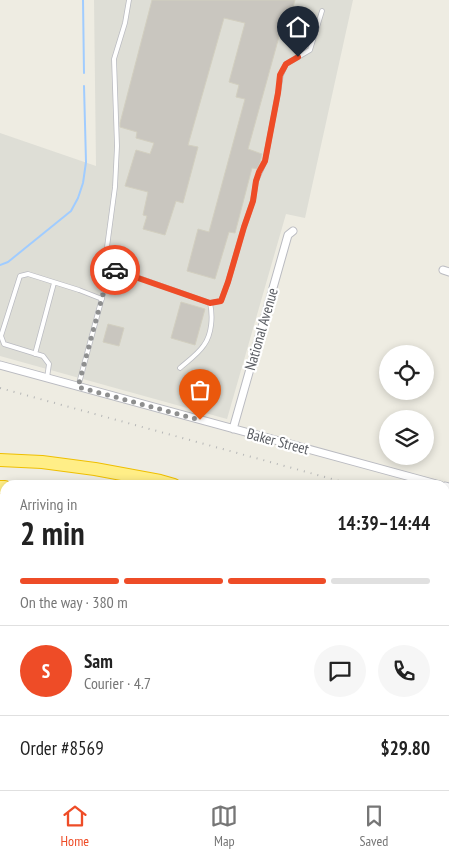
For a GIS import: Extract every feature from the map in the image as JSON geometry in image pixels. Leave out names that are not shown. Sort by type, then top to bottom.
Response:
[{"type":"highway","points":[[0,460],[42,462],[155,480]]},
{"type":"street","name":"National Avenue","points":[[233,429],[288,235],[293,232]]},
{"type":"street","name":"Baker Street","points":[[0,365],[422,480]]},
{"type":"lane","points":[[78,387],[106,283],[108,267],[107,248],[115,186],[114,59],[125,23],[129,0]]},
{"type":"lane","points":[[108,267],[210,303],[221,301],[253,201],[256,181],[265,161],[280,75],[286,64],[310,50],[322,11]]},
{"type":"lane","points":[[47,378],[49,364],[43,356],[4,344],[1,336],[20,276],[28,274],[102,299]]},
{"type":"lane","points":[[35,354],[54,283]]},
{"type":"lane","points":[[180,368],[204,345],[209,335],[212,312],[210,303]]},
{"type":"shaded area","points":[[94,0],[353,0],[305,218],[286,214],[227,419],[0,356],[0,133],[96,166]]},
{"type":"building","points":[[152,0],[295,0],[285,35],[280,33],[248,149],[262,154],[260,163],[257,169],[252,168],[235,233],[229,232],[215,279],[187,271],[198,229],[209,232],[245,99],[236,97],[239,85],[229,82],[245,23],[224,18],[188,145],[198,147],[183,203],[176,201],[165,235],[143,229],[147,216],[143,215],[148,192],[125,186],[136,150],[150,154],[154,143],[136,138],[137,132],[120,127]]},
{"type":"building","points":[[181,302],[205,309],[195,345],[171,338]]},
{"type":"building","points":[[108,324],[124,328],[119,346],[103,342]]},
{"type":"waterway","points":[[83,0],[84,73]]},
{"type":"waterway","points":[[0,265],[8,262],[71,211],[78,198],[83,183],[86,162],[84,86]]},
{"type":"railway","points":[[0,388],[336,480]]},
{"type":"way so far","points":[[115,270],[108,267],[106,283],[78,387],[200,420]]},
{"type":"route","points":[[115,270],[210,303],[221,301],[253,201],[256,181],[265,161],[280,75],[286,64],[298,57]]}]
